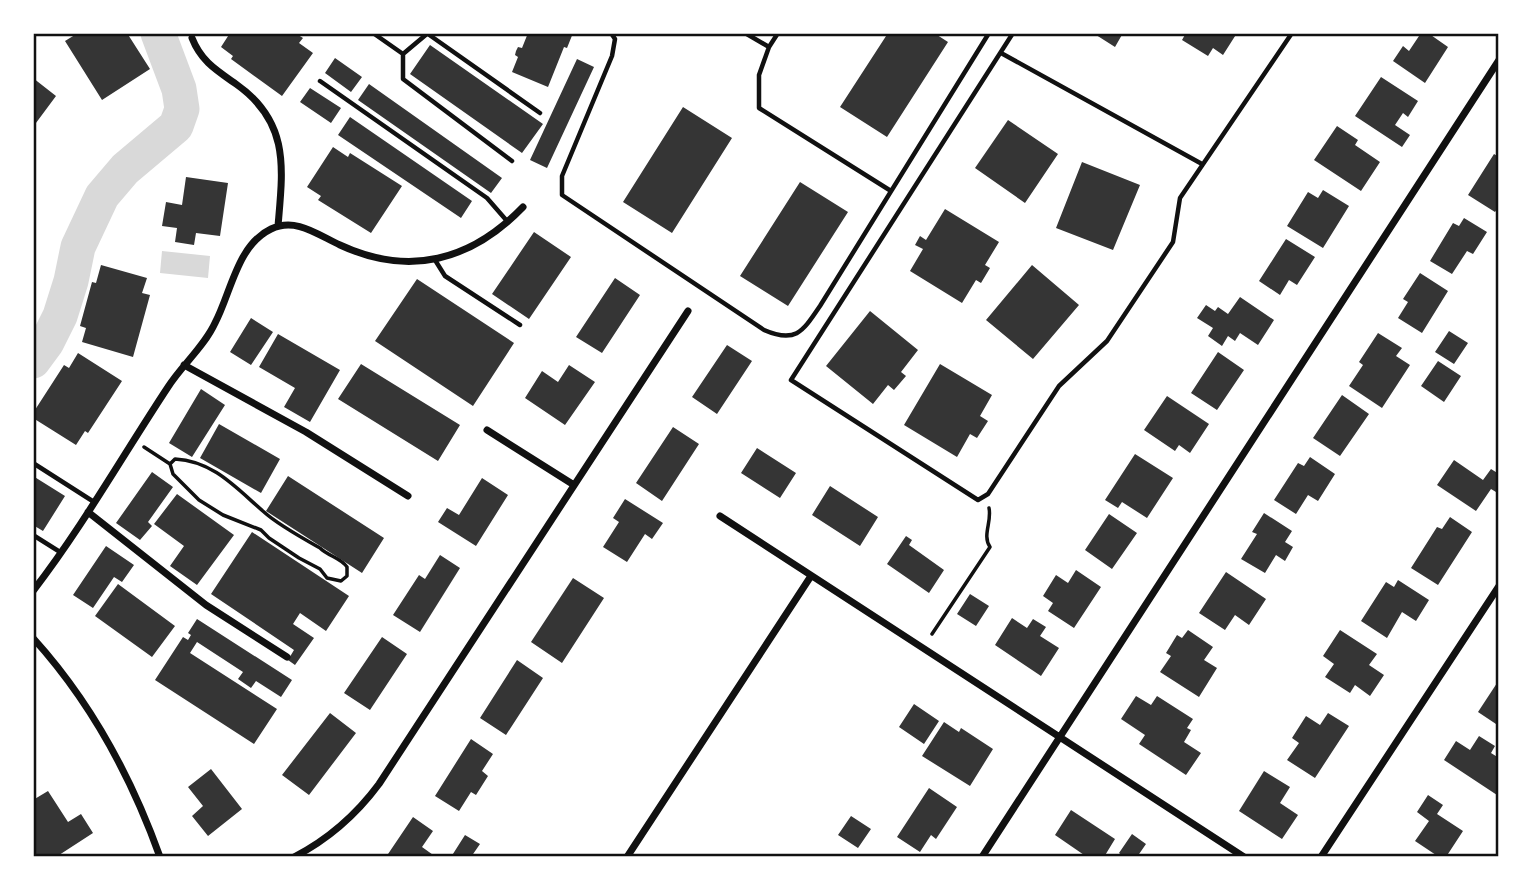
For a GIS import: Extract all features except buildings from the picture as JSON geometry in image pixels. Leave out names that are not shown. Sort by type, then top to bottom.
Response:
[{"type":"street","points":[[192,38],[203,60],[256,100],[276,132],[282,159],[278,226]]},
{"type":"street","points":[[982,857],[1499,60]]},
{"type":"street","points":[[33,590],[61,553],[184,365],[212,330],[250,245],[262,234],[278,226],[303,227],[368,256],[400,261],[435,260],[474,246],[508,222],[523,207]]},
{"type":"street","points":[[294,857],[339,828],[354,815],[379,784],[688,311]]},
{"type":"street","points":[[184,365],[306,432],[408,496]]},
{"type":"street","points":[[486,430],[574,485]]},
{"type":"street","points":[[88,512],[206,605],[287,657]]},
{"type":"street","points":[[720,516],[1244,857]]},
{"type":"street","points":[[627,857],[811,576]]},
{"type":"street","points":[[1321,857],[1499,586]]},
{"type":"street","points":[[33,638],[72,685],[101,728],[136,795],[160,857]]},
{"type":"lane","points":[[373,33],[403,54]]},
{"type":"lane","points":[[611,33],[615,39],[612,56],[562,176],[562,195],[764,330],[786,336],[804,330],[989,33]]},
{"type":"lane","points":[[745,33],[769,47]]},
{"type":"lane","points":[[778,33],[769,47],[759,75],[759,108],[891,191]]},
{"type":"lane","points":[[1013,33],[791,380],[978,500],[984,497],[1059,386],[1107,341],[1173,242],[1177,204],[1292,33]]},
{"type":"lane","points":[[403,54],[428,34],[541,113]]},
{"type":"lane","points":[[1001,52],[1202,164]]},
{"type":"lane","points":[[403,54],[403,79],[512,162]]},
{"type":"lane","points":[[320,81],[487,198],[508,222]]},
{"type":"lane","points":[[435,260],[444,276],[520,325]]},
{"type":"lane","points":[[33,463],[94,502]]},
{"type":"lane","points":[[33,536],[61,553]]},
{"type":"path","points":[[151,452],[170,464],[173,474],[199,500],[223,515],[261,530],[299,558],[320,569],[330,579],[341,581],[347,576],[346,565],[265,514],[219,474],[187,460],[175,459],[170,464]]},
{"type":"path","points":[[932,634],[990,547],[986,533],[990,513],[984,497]]},
{"type":"shaded area","points":[[162,251],[210,256],[208,278],[160,273]]},
{"type":"waterway","points":[[33,361],[47,342],[60,316],[78,247],[102,196],[125,169],[176,126],[182,109],[179,89],[158,33]]}]
